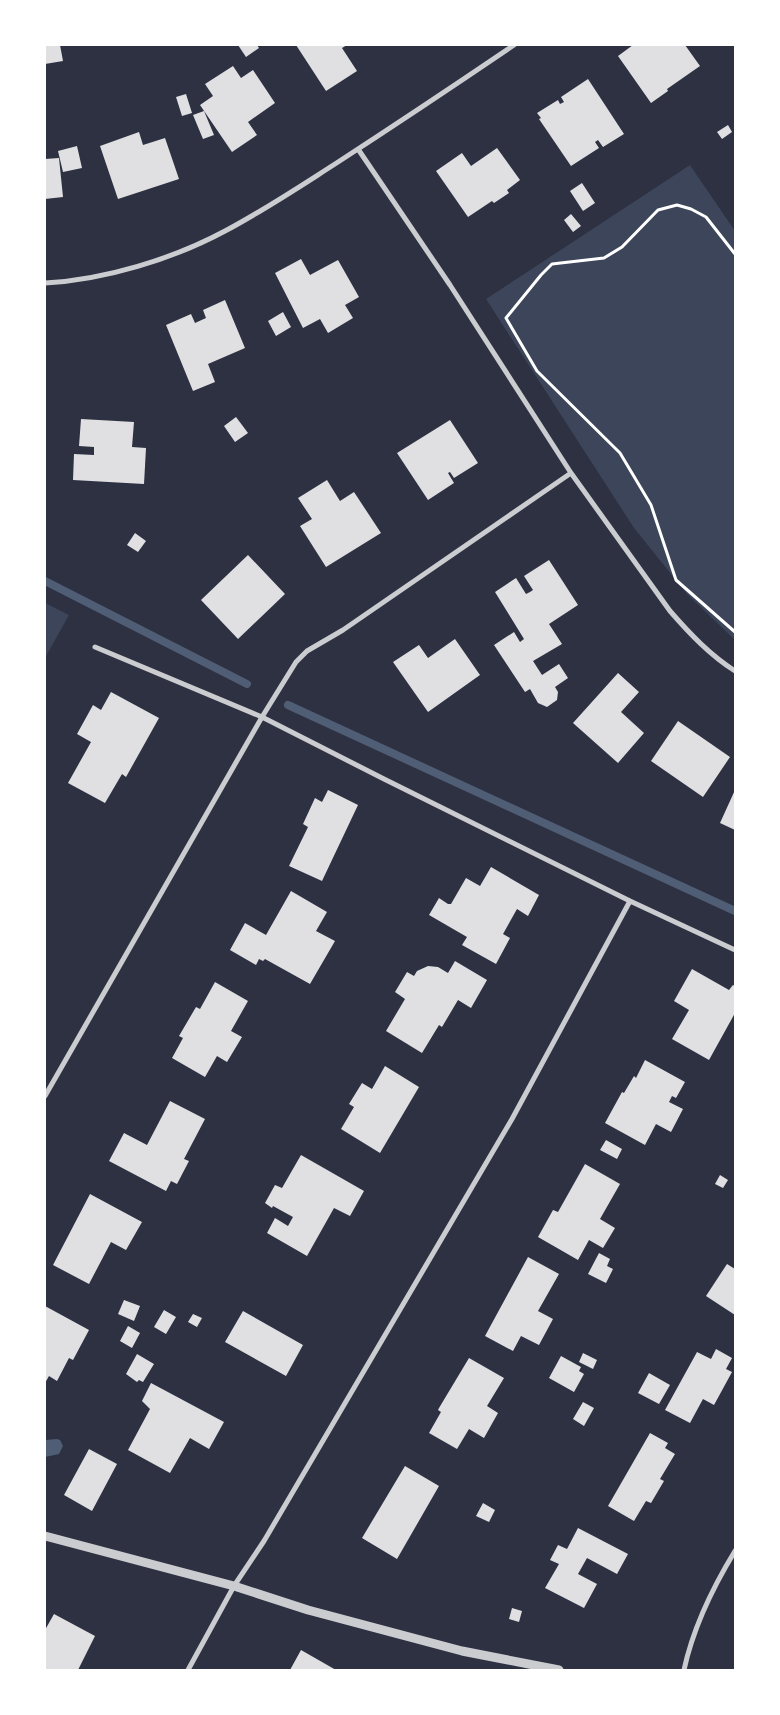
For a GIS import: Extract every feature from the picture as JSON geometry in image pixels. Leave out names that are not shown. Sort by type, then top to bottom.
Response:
[{"type":"street","points":[[45,283],[100,275],[143,264],[184,250],[224,232],[262,211],[514,45]]},
{"type":"street","points":[[358,149],[450,285],[571,473],[670,611],[685,629],[718,660],[735,671]]},
{"type":"street","points":[[45,1096],[288,672],[307,651],[343,630],[571,473]]},
{"type":"street","points":[[95,647],[262,716],[384,779],[735,950]]},
{"type":"street","points":[[188,1670],[234,1586],[264,1541],[512,1119],[630,900]]},
{"type":"street","points":[[45,1536],[234,1586],[308,1610],[462,1650],[559,1670]]},
{"type":"street","points":[[684,1670],[702,1614],[735,1551]]},
{"type":"path","points":[[735,254],[706,217],[691,209],[676,205],[658,210],[622,247],[604,258],[552,264],[506,318],[537,371],[620,454],[650,505],[676,580],[735,632]]},
{"type":"shaded area","points":[[690,165],[735,231],[735,640],[687,594],[634,528],[486,299]]},
{"type":"shaded area","points":[[45,603],[69,615],[45,658]]},
{"type":"shaded area","points":[[45,1440],[60,1440],[63,1446],[59,1454],[45,1457]]},
{"type":"building","points":[[45,45],[60,45],[63,61],[45,64]]},
{"type":"building","points":[[238,45],[257,45],[259,48],[246,57]]},
{"type":"building","points":[[296,45],[347,45],[342,48],[357,71],[326,91]]},
{"type":"building","points":[[633,45],[685,45],[700,66],[667,89],[668,91],[651,103],[618,56]]},
{"type":"building","points":[[233,66],[241,78],[253,70],[275,103],[248,122],[257,135],[232,152],[200,105],[213,96],[205,84]]},
{"type":"building","points":[[588,79],[624,134],[603,147],[598,140],[595,142],[599,148],[571,166],[539,119],[541,118],[537,113],[558,100],[560,104],[564,102],[561,97]]},
{"type":"building","points":[[186,94],[192,113],[182,116],[176,97]]},
{"type":"building","points":[[204,111],[214,135],[203,139],[193,115]]},
{"type":"building","points":[[728,125],[732,132],[722,139],[717,132]]},
{"type":"building","points":[[139,132],[143,145],[165,138],[179,179],[118,199],[100,146]]},
{"type":"building","points":[[77,146],[82,168],[63,172],[58,151]]},
{"type":"building","points":[[497,148],[520,180],[507,190],[509,193],[494,203],[492,201],[468,217],[436,171],[462,153],[471,166]]},
{"type":"building","points":[[59,158],[63,197],[45,199],[45,159]]},
{"type":"building","points":[[582,183],[595,203],[583,211],[570,191]]},
{"type":"building","points":[[571,214],[581,226],[573,232],[564,220]]},
{"type":"building","points":[[301,259],[310,275],[338,260],[359,297],[345,305],[353,318],[328,333],[320,319],[303,328],[275,273]]},
{"type":"building","points":[[225,300],[245,348],[208,364],[215,382],[193,391],[166,325],[191,314],[195,323],[206,318],[203,310]]},
{"type":"building","points":[[283,312],[291,327],[276,336],[268,321]]},
{"type":"building","points":[[236,417],[248,433],[235,442],[224,426]]},
{"type":"building","points":[[81,419],[134,422],[132,447],[146,448],[144,484],[73,480],[74,454],[94,455],[94,447],[79,446]]},
{"type":"building","points":[[450,420],[478,463],[454,478],[450,472],[448,473],[454,483],[428,500],[397,453]]},
{"type":"building","points":[[327,480],[340,501],[354,492],[381,533],[326,567],[300,526],[312,519],[298,498]]},
{"type":"building","points":[[135,533],[146,541],[138,552],[127,545]]},
{"type":"building","points":[[248,555],[285,594],[238,639],[201,600]]},
{"type":"building","points":[[549,560],[578,605],[549,624],[562,644],[533,661],[542,675],[559,664],[568,678],[555,687],[558,692],[557,700],[547,707],[538,703],[530,689],[525,692],[494,645],[514,632],[520,642],[524,639],[495,592],[516,578],[526,594],[530,592],[533,590],[524,576]]},
{"type":"building","points":[[455,639],[480,675],[428,712],[393,662],[419,645],[428,658]]},
{"type":"building","points":[[618,673],[639,692],[621,712],[644,733],[618,763],[573,723]]},
{"type":"building","points":[[111,692],[159,718],[126,777],[122,774],[105,803],[68,783],[91,742],[77,734],[93,705],[101,710]]},
{"type":"building","points":[[678,721],[730,757],[703,797],[651,761]]},
{"type":"building","points":[[328,790],[358,805],[322,881],[289,866],[308,827],[303,824],[315,798],[322,802]]},
{"type":"building","points":[[735,790],[735,830],[720,823]]},
{"type":"building","points":[[491,867],[539,895],[528,916],[517,909],[503,934],[510,938],[496,964],[462,945],[467,937],[429,915],[439,898],[451,904],[466,878],[480,886]]},
{"type":"building","points":[[291,891],[327,912],[316,931],[335,941],[310,984],[265,959],[263,961],[259,959],[256,965],[230,950],[245,923],[266,935]]},
{"type":"building","points":[[455,961],[487,980],[471,1008],[458,1000],[442,1027],[439,1025],[422,1053],[386,1031],[405,999],[395,992],[407,972],[414,976],[417,971],[428,966],[438,967],[448,973]]},
{"type":"building","points":[[692,969],[729,990],[733,985],[735,986],[735,1013],[709,1060],[672,1039],[689,1010],[674,1001]]},
{"type":"building","points":[[215,982],[248,1001],[231,1031],[242,1037],[227,1062],[217,1056],[205,1077],[172,1058],[183,1038],[179,1036],[196,1007],[200,1009]]},
{"type":"building","points":[[645,1060],[685,1082],[676,1098],[672,1096],[669,1102],[683,1109],[671,1132],[656,1124],[645,1145],[605,1123],[622,1092],[624,1093],[634,1076],[636,1078]]},
{"type":"building","points":[[385,1066],[419,1087],[380,1153],[341,1129],[354,1107],[349,1104],[362,1083],[372,1089]]},
{"type":"building","points":[[170,1101],[205,1119],[184,1159],[189,1161],[177,1184],[171,1181],[166,1191],[109,1161],[124,1133],[147,1145]]},
{"type":"building","points":[[606,1140],[622,1149],[617,1159],[600,1150]]},
{"type":"building","points":[[301,1155],[364,1191],[350,1216],[334,1208],[307,1256],[267,1233],[275,1218],[288,1226],[293,1217],[265,1203],[275,1185],[282,1188]]},
{"type":"building","points":[[585,1164],[620,1184],[600,1219],[615,1228],[603,1248],[589,1240],[578,1260],[538,1237],[553,1210],[558,1212]]},
{"type":"building","points":[[720,1175],[728,1180],[723,1188],[715,1184]]},
{"type":"building","points":[[90,1194],[142,1222],[126,1250],[111,1242],[89,1284],[53,1265]]},
{"type":"building","points":[[599,1253],[610,1259],[607,1266],[613,1269],[606,1283],[588,1274]]},
{"type":"building","points":[[528,1257],[559,1274],[538,1311],[553,1319],[539,1345],[521,1336],[513,1351],[485,1336]]},
{"type":"building","points":[[727,1264],[735,1269],[735,1315],[706,1296]]},
{"type":"building","points":[[124,1300],[140,1306],[134,1321],[118,1314]]},
{"type":"building","points":[[45,1306],[89,1330],[73,1360],[69,1358],[57,1381],[49,1376],[45,1383]]},
{"type":"building","points":[[164,1310],[176,1317],[166,1334],[154,1327]]},
{"type":"building","points":[[243,1311],[303,1345],[286,1376],[225,1342]]},
{"type":"building","points":[[193,1314],[202,1318],[197,1327],[188,1322]]},
{"type":"building","points":[[128,1326],[140,1333],[132,1348],[120,1341]]},
{"type":"building","points":[[716,1349],[732,1358],[726,1369],[732,1372],[714,1405],[703,1399],[690,1423],[665,1410],[697,1352],[711,1359]]},
{"type":"building","points":[[583,1353],[597,1360],[593,1369],[579,1362]]},
{"type":"building","points":[[137,1354],[154,1364],[143,1382],[139,1380],[137,1382],[126,1374]]},
{"type":"building","points":[[561,1356],[581,1367],[579,1371],[584,1374],[574,1392],[549,1378]]},
{"type":"building","points":[[469,1358],[504,1378],[487,1406],[498,1413],[484,1438],[469,1429],[457,1449],[429,1433],[441,1412],[438,1410],[439,1408]]},
{"type":"building","points":[[649,1373],[670,1385],[659,1404],[638,1393]]},
{"type":"building","points":[[151,1383],[224,1422],[209,1449],[190,1438],[170,1473],[128,1450],[150,1409],[142,1401]]},
{"type":"building","points":[[583,1402],[594,1408],[584,1426],[573,1419]]},
{"type":"building","points":[[650,1433],[668,1443],[665,1448],[675,1454],[660,1479],[664,1481],[651,1503],[646,1501],[634,1521],[608,1506]]},
{"type":"building","points":[[89,1449],[117,1464],[92,1511],[64,1495]]},
{"type":"building","points":[[405,1466],[439,1486],[397,1559],[362,1538]]},
{"type":"building","points":[[483,1503],[495,1510],[489,1522],[476,1516]]},
{"type":"building","points":[[578,1528],[628,1554],[617,1574],[587,1558],[578,1574],[597,1584],[584,1608],[545,1588],[559,1564],[550,1560],[558,1545],[567,1549]]},
{"type":"building","points":[[512,1608],[522,1611],[519,1622],[509,1619]]},
{"type":"building","points":[[54,1614],[95,1636],[78,1670],[45,1670],[45,1630]]},
{"type":"building","points":[[301,1650],[336,1670],[290,1670]]},
{"type":"waterway","points":[[45,581],[247,684]]},
{"type":"waterway","points":[[288,705],[735,911]]}]
